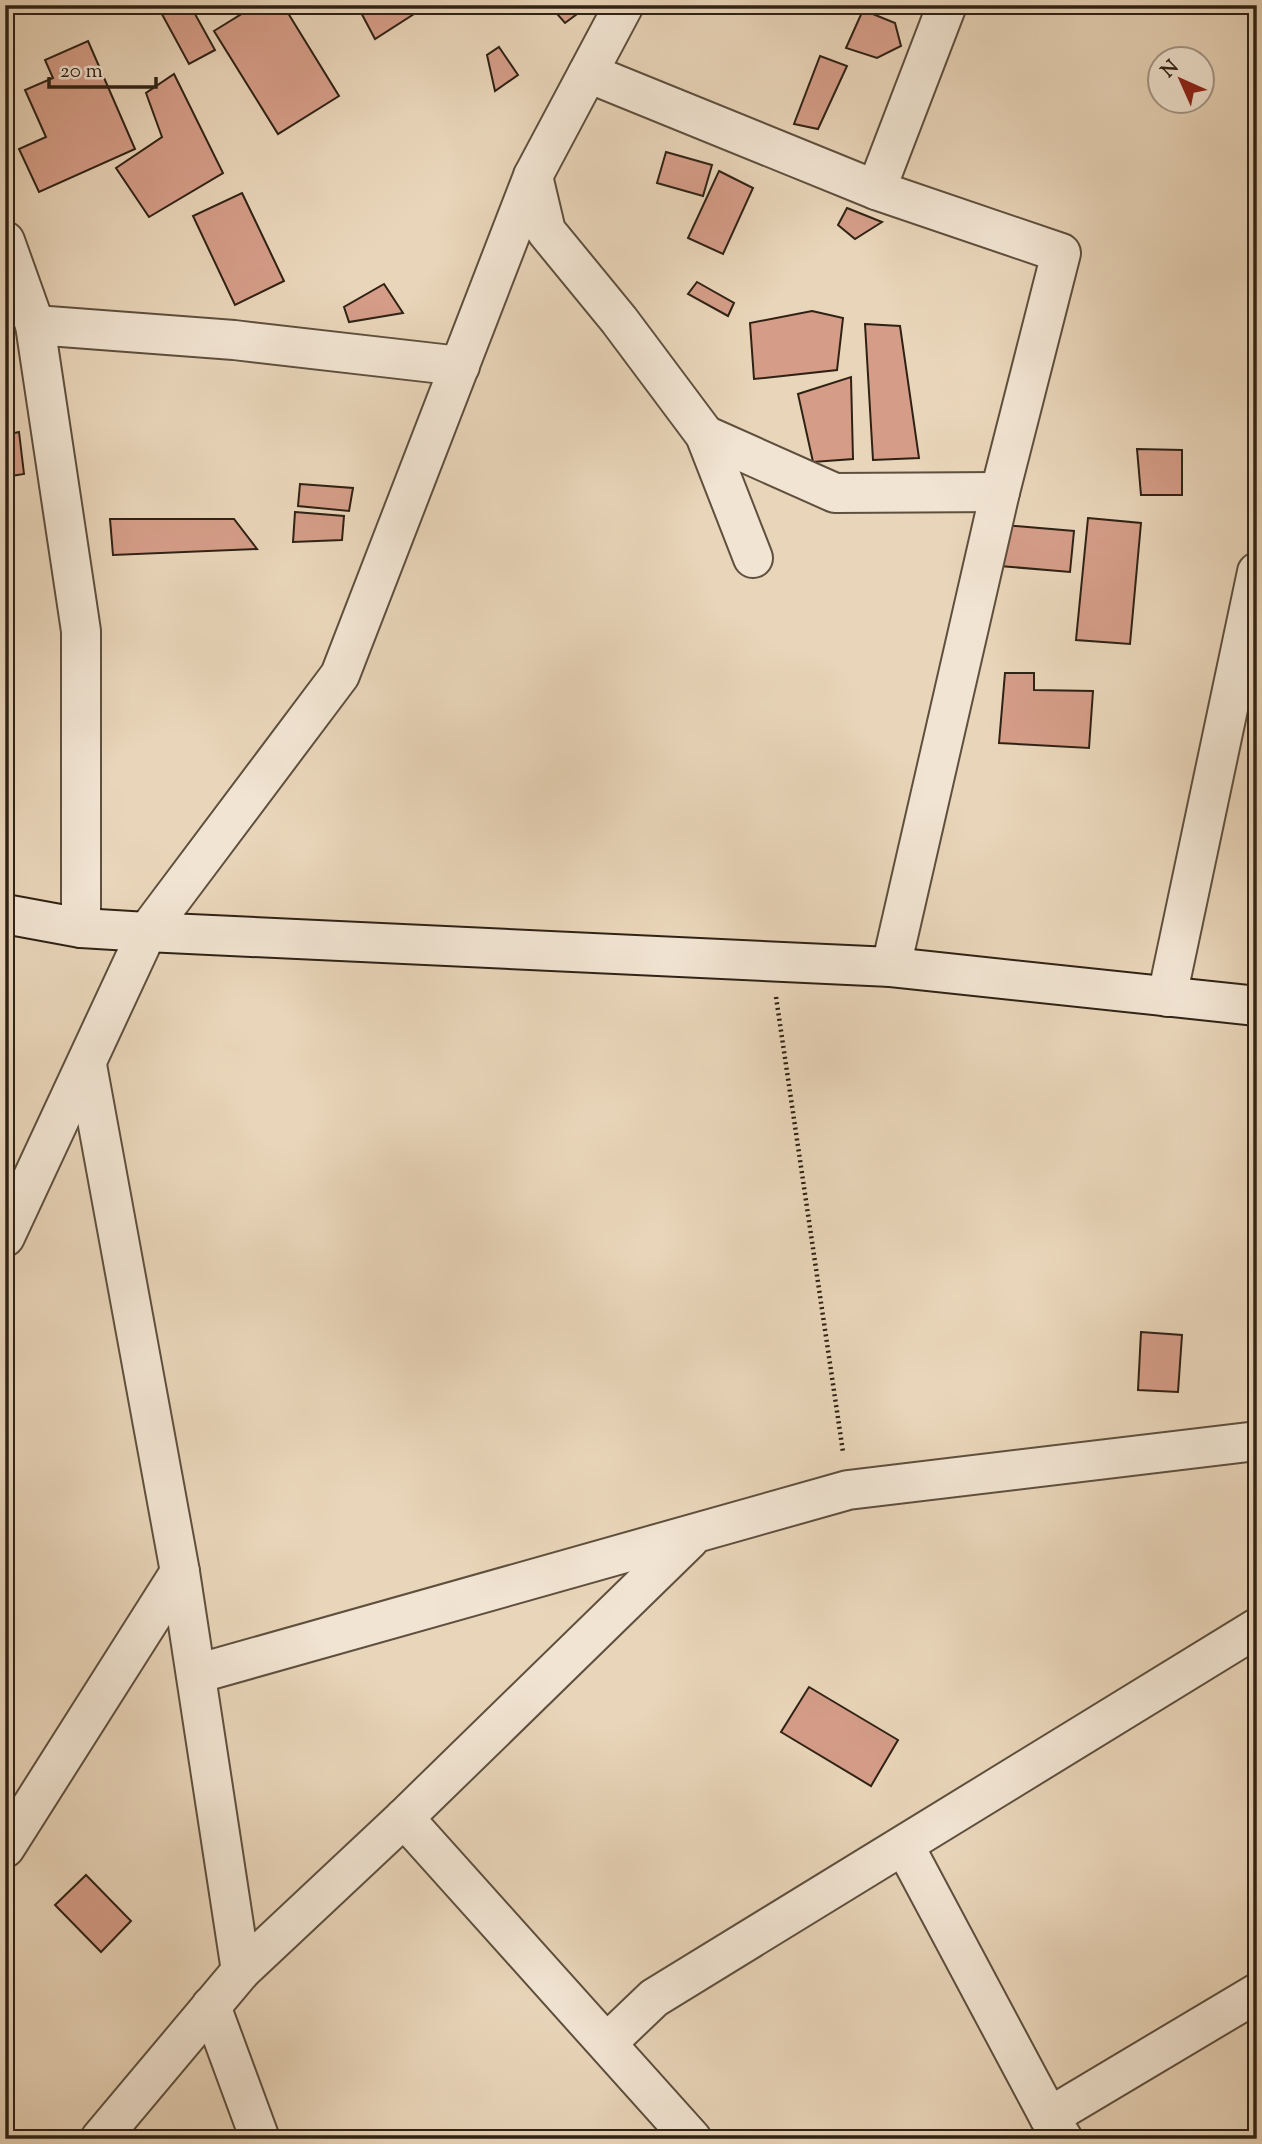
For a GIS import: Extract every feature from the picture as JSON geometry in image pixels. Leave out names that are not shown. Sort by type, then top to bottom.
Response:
[{"type":"street","points":[[5,1237],[88,1065],[148,932],[340,675],[533,176],[624,5]]},
{"type":"street","points":[[876,190],[947,5]]},
{"type":"street","points":[[588,73],[876,190],[1061,253],[1000,492],[891,967]]},
{"type":"street","points":[[533,176],[546,231],[619,320],[705,435],[753,558]]},
{"type":"street","points":[[5,241],[35,325],[81,631],[81,928]]},
{"type":"street","points":[[35,325],[234,340],[460,366]]},
{"type":"street","points":[[705,435],[835,493],[1000,492]]},
{"type":"street","points":[[1167,997],[1257,572]]},
{"type":"street","points":[[5,914],[81,928],[891,967],[1257,1006]]},
{"type":"street","points":[[88,1065],[180,1572],[241,1971]]},
{"type":"street","points":[[197,1674],[693,1536],[848,1490],[1257,1441]]},
{"type":"street","points":[[100,2139],[241,1971],[404,1818],[693,1536]]},
{"type":"street","points":[[5,1848],[180,1572]]},
{"type":"street","points":[[608,2042],[654,1998],[905,1847],[1257,1628]]},
{"type":"street","points":[[404,1818],[608,2042],[692,2139]]},
{"type":"street","points":[[905,1847],[1056,2128],[1257,1993]]},
{"type":"street","points":[[211,2006],[260,2139]]},
{"type":"path","points":[[771,962],[848,1490]]},
{"type":"building","points":[[157,5],[190,5],[215,50],[189,64]]},
{"type":"building","points":[[256,5],[283,5],[339,96],[278,134],[214,31]]},
{"type":"building","points":[[357,5],[428,5],[375,39]]},
{"type":"building","points":[[570,5],[577,14],[565,23],[551,7]]},
{"type":"building","points":[[863,10],[895,23],[901,46],[877,58],[846,48]]},
{"type":"building","points":[[88,41],[135,149],[39,192],[19,149],[46,137],[25,90],[53,78],[45,60]]},
{"type":"building","points":[[499,47],[518,75],[495,91],[487,55]]},
{"type":"building","points":[[820,56],[847,66],[818,129],[794,124]]},
{"type":"building","points":[[174,74],[223,173],[149,217],[116,168],[162,137],[146,93]]},
{"type":"building","points":[[666,152],[712,165],[703,196],[657,183]]},
{"type":"building","points":[[719,171],[753,188],[723,254],[688,238]]},
{"type":"building","points":[[242,193],[284,281],[235,305],[193,216]]},
{"type":"building","points":[[847,208],[882,222],[855,239],[838,225]]},
{"type":"building","points":[[697,282],[734,303],[728,316],[688,294]]},
{"type":"building","points":[[384,284],[403,313],[349,322],[344,307]]},
{"type":"building","points":[[812,311],[843,318],[837,370],[754,379],[750,323]]},
{"type":"building","points":[[865,324],[900,326],[919,458],[873,460]]},
{"type":"building","points":[[851,377],[853,459],[813,462],[798,394]]},
{"type":"building","points":[[19,432],[24,474],[5,477],[5,435]]},
{"type":"building","points":[[1137,449],[1182,450],[1182,495],[1141,495]]},
{"type":"building","points":[[300,484],[353,488],[349,511],[298,506]]},
{"type":"building","points":[[295,512],[344,516],[342,540],[293,542]]},
{"type":"building","points":[[1088,518],[1141,523],[1130,644],[1076,640]]},
{"type":"building","points":[[110,519],[234,519],[257,549],[113,555]]},
{"type":"building","points":[[1004,525],[1074,531],[1070,572],[1000,566]]},
{"type":"building","points":[[5,650],[11,650],[9,678],[5,678]]},
{"type":"building","points":[[1005,673],[1034,673],[1034,690],[1093,691],[1089,748],[999,743]]},
{"type":"building","points":[[1141,1332],[1182,1335],[1178,1392],[1138,1390]]},
{"type":"building","points":[[809,1687],[898,1740],[871,1786],[781,1732]]},
{"type":"building","points":[[86,1875],[131,1921],[101,1952],[55,1905]]}]
